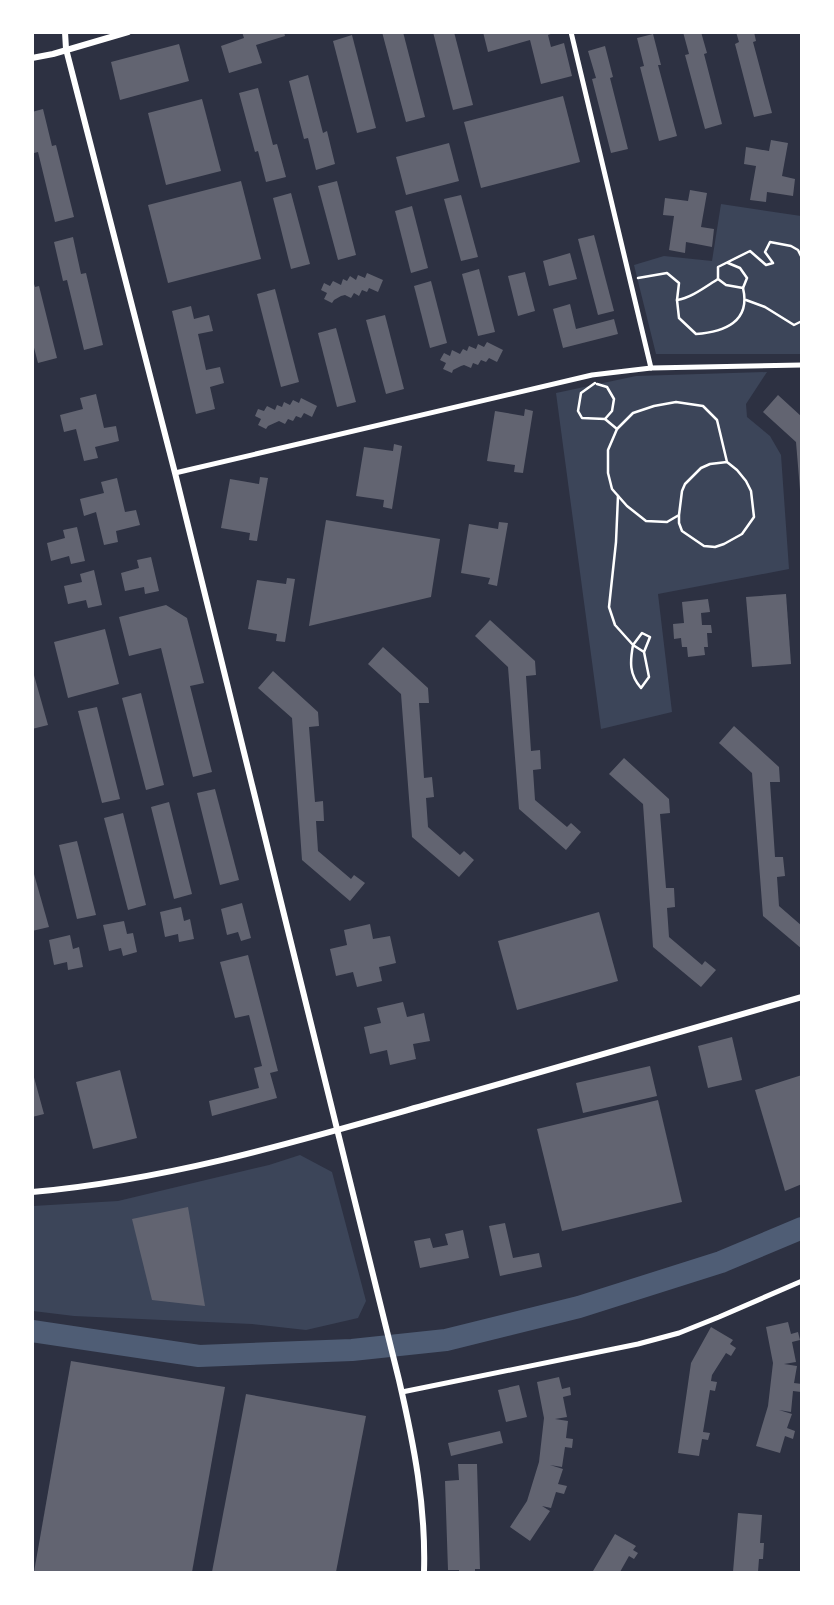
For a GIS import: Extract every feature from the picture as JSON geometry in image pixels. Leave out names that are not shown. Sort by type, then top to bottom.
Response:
[{"type":"street","points":[[66,32],[66,49],[175,473],[402,1392],[417,1463],[424,1510],[424,1572]]},
{"type":"street","points":[[32,58],[128,32]]},
{"type":"street","points":[[571,32],[651,368]]},
{"type":"street","points":[[175,473],[592,375],[651,368],[802,365]]},
{"type":"street","points":[[32,1192],[127,1180],[164,1173],[338,1130],[802,997]]},
{"type":"street","points":[[402,1392],[638,1344],[719,1317],[802,1281]]},
{"type":"path","points":[[718,279],[718,267],[750,251],[766,265],[772,263],[765,252],[770,242],[791,246],[798,250],[802,258]]},
{"type":"path","points":[[629,280],[667,273],[679,283],[677,300],[679,318],[696,334],[714,332],[729,326],[738,318],[746,300],[744,288],[747,278],[740,268],[728,263]]},
{"type":"path","points":[[802,264],[802,270]]},
{"type":"path","points":[[677,300],[687,298],[692,293],[718,279]]},
{"type":"path","points":[[718,279],[726,285],[744,288]]},
{"type":"path","points":[[746,300],[765,307],[794,325],[802,321]]},
{"type":"path","points":[[592,375],[595,384]]},
{"type":"path","points":[[605,419],[612,411],[614,399],[607,387],[595,384],[581,393],[578,411],[582,418],[605,419],[617,429]]},
{"type":"path","points":[[679,515],[667,522],[646,521],[612,489],[608,466],[608,450],[617,429],[633,413],[654,406],[676,402],[703,406],[717,420],[727,462],[737,470],[751,491],[754,518],[742,534],[715,547],[704,546],[682,531],[679,515],[682,491],[685,484],[701,468],[710,464],[727,462]]},
{"type":"path","points":[[618,496],[610,607],[615,625],[633,645],[644,652]]},
{"type":"path","points":[[642,633],[650,637],[644,652],[649,677],[641,688],[634,681],[630,664],[633,645],[642,633]]},
{"type":"shaded area","points":[[721,204],[801,216],[801,354],[656,354],[634,265],[664,256],[712,261]]},
{"type":"shaded area","points":[[767,372],[746,404],[747,417],[770,436],[781,455],[789,569],[658,594],[672,712],[601,729],[556,393],[636,376]]},
{"type":"shaded area","points":[[300,1155],[332,1172],[366,1301],[358,1318],[306,1330],[252,1324],[74,1316],[33,1311],[33,1206],[118,1201],[269,1165]]},
{"type":"building","points":[[242,32],[284,32],[285,36],[256,45],[262,63],[229,73],[221,46],[244,38]]},
{"type":"building","points":[[382,32],[403,32],[425,117],[406,122]]},
{"type":"building","points":[[433,32],[454,32],[473,105],[453,110]]},
{"type":"building","points":[[483,32],[556,32],[548,35],[551,47],[564,43],[572,76],[541,84],[530,40],[488,52]]},
{"type":"building","points":[[683,32],[701,32],[707,53],[704,54],[722,124],[705,129],[685,55],[689,54]]},
{"type":"building","points":[[736,32],[754,32],[756,41],[753,42],[772,113],[754,117],[735,44],[739,42]]},
{"type":"building","points":[[653,34],[661,65],[658,65],[677,136],[659,141],[640,67],[644,66],[637,38]]},
{"type":"building","points":[[352,35],[376,128],[357,133],[333,41]]},
{"type":"building","points":[[179,44],[189,81],[120,100],[111,62]]},
{"type":"building","points":[[605,46],[613,77],[610,78],[628,149],[611,153],[592,79],[596,78],[588,51]]},
{"type":"building","points":[[308,75],[323,133],[327,131],[335,164],[316,170],[308,138],[304,139],[289,81]]},
{"type":"building","points":[[258,88],[273,145],[277,144],[286,177],[266,182],[258,151],[255,152],[239,93]]},
{"type":"building","points":[[563,96],[580,162],[481,188],[464,122]]},
{"type":"building","points":[[202,99],[221,171],[166,185],[148,113]]},
{"type":"building","points":[[43,109],[52,146],[56,145],[74,217],[55,222],[38,152],[34,153],[32,148],[32,112]]},
{"type":"building","points":[[771,140],[788,143],[782,176],[795,179],[793,196],[767,192],[766,202],[750,200],[756,166],[744,164],[746,147],[769,151]]},
{"type":"building","points":[[449,143],[459,181],[406,195],[396,157]]},
{"type":"building","points":[[241,181],[261,259],[168,283],[148,205]]},
{"type":"building","points":[[337,181],[356,255],[338,260],[318,186]]},
{"type":"building","points":[[690,190],[707,193],[701,227],[714,229],[712,247],[686,242],[685,253],[669,250],[674,216],[663,215],[665,198],[688,201]]},
{"type":"building","points":[[291,193],[310,264],[291,269],[273,198]]},
{"type":"building","points":[[461,195],[478,257],[461,261],[444,199]]},
{"type":"building","points":[[412,206],[428,268],[411,273],[395,211]]},
{"type":"building","points":[[594,235],[614,311],[598,315],[578,239]]},
{"type":"building","points":[[73,237],[81,274],[86,273],[103,345],[84,350],[67,280],[63,281],[54,242]]},
{"type":"building","points":[[570,253],[577,279],[549,286],[543,261]]},
{"type":"building","points":[[479,269],[495,332],[478,336],[462,274]]},
{"type":"building","points":[[525,272],[535,311],[518,316],[508,276]]},
{"type":"building","points":[[367,273],[383,280],[378,292],[369,288],[367,292],[362,290],[359,296],[354,293],[351,298],[345,295],[341,296],[332,303],[324,299],[327,293],[321,290],[324,283],[330,286],[333,281],[341,285],[343,279],[347,281],[350,276],[356,280],[358,275],[365,278]]},
{"type":"building","points":[[32,278],[35,287],[39,286],[57,358],[38,363],[32,340]]},
{"type":"building","points":[[431,281],[447,343],[430,348],[414,286]]},
{"type":"building","points":[[275,289],[299,382],[281,387],[257,294]]},
{"type":"building","points":[[570,304],[576,329],[614,319],[618,334],[563,348],[553,309]]},
{"type":"building","points":[[191,306],[194,319],[209,315],[213,331],[198,334],[206,370],[220,367],[224,383],[210,387],[215,409],[196,414],[172,311]]},
{"type":"building","points":[[385,315],[404,389],[386,394],[366,320]]},
{"type":"building","points":[[336,328],[356,402],[337,407],[318,333]]},
{"type":"building","points":[[487,342],[503,350],[497,362],[489,358],[486,362],[481,360],[478,365],[473,363],[471,368],[464,365],[461,366],[453,370],[452,373],[443,369],[446,363],[440,360],[444,353],[450,356],[452,350],[460,354],[463,349],[467,351],[469,346],[476,349],[478,344],[484,347]]},
{"type":"building","points":[[96,394],[104,428],[116,426],[119,441],[95,447],[98,458],[84,461],[76,429],[64,432],[60,415],[83,409],[80,398]]},
{"type":"building","points":[[778,395],[802,417],[802,490],[800,490],[796,442],[763,412]]},
{"type":"building","points":[[301,398],[317,406],[312,417],[304,413],[301,418],[296,416],[293,421],[288,419],[285,424],[279,421],[268,426],[266,429],[258,425],[261,419],[255,416],[258,409],[264,411],[267,406],[275,410],[277,405],[282,407],[284,402],[290,405],[293,400],[299,403]]},
{"type":"building","points":[[525,409],[533,411],[523,473],[514,472],[515,465],[487,461],[495,411],[524,416]]},
{"type":"building","points":[[394,444],[402,446],[392,509],[383,507],[384,500],[356,496],[364,447],[393,451]]},
{"type":"building","points":[[260,477],[268,478],[257,541],[249,540],[250,533],[221,528],[230,479],[259,484]]},
{"type":"building","points":[[117,478],[125,512],[136,510],[140,525],[116,531],[118,542],[104,545],[96,512],[84,516],[80,499],[104,493],[101,482]]},
{"type":"building","points":[[326,520],[440,539],[431,597],[309,626]]},
{"type":"building","points":[[499,522],[508,523],[497,586],[488,584],[490,578],[461,573],[469,524],[498,529]]},
{"type":"building","points":[[77,527],[85,561],[71,564],[69,556],[51,561],[47,543],[65,538],[63,530]]},
{"type":"building","points":[[151,557],[159,591],[145,594],[144,587],[125,591],[121,573],[139,568],[137,560]]},
{"type":"building","points":[[94,570],[102,605],[88,608],[86,600],[68,604],[64,586],[82,582],[80,574]]},
{"type":"building","points":[[287,578],[295,579],[285,642],[276,641],[277,634],[248,629],[257,580],[286,584]]},
{"type":"building","points":[[786,594],[791,664],[752,667],[746,597]]},
{"type":"building","points":[[708,599],[710,612],[701,613],[702,625],[711,625],[712,633],[707,633],[708,647],[704,647],[705,655],[688,657],[687,647],[682,647],[681,638],[674,639],[673,624],[684,623],[682,602]]},
{"type":"building","points":[[166,605],[187,618],[204,683],[190,686],[212,772],[193,777],[161,648],[129,656],[119,617]]},
{"type":"building","points":[[490,620],[535,661],[536,675],[526,676],[531,751],[540,750],[541,769],[533,770],[535,800],[567,827],[571,823],[581,832],[566,850],[519,809],[508,667],[475,636]]},
{"type":"building","points":[[105,629],[119,684],[68,698],[54,642]]},
{"type":"building","points":[[383,647],[428,688],[429,703],[419,703],[424,778],[432,777],[434,797],[426,798],[428,827],[460,855],[464,851],[474,860],[459,877],[412,837],[401,694],[368,664]]},
{"type":"building","points":[[32,668],[48,725],[32,729]]},
{"type":"building","points":[[273,671],[318,712],[319,726],[309,727],[315,802],[323,801],[324,821],[316,821],[318,851],[351,879],[354,875],[365,883],[350,901],[302,860],[292,718],[258,688]]},
{"type":"building","points":[[141,693],[164,785],[146,790],[122,698]]},
{"type":"building","points":[[97,707],[120,799],[102,803],[78,711]]},
{"type":"building","points":[[734,726],[779,767],[780,782],[770,782],[775,857],[783,857],[785,876],[777,877],[779,906],[802,926],[802,949],[763,916],[752,773],[719,743]]},
{"type":"building","points":[[624,758],[669,799],[670,813],[660,814],[666,888],[674,888],[675,907],[667,908],[669,937],[702,965],[705,961],[716,970],[701,987],[653,947],[643,804],[609,774]]},
{"type":"building","points":[[215,789],[239,880],[220,885],[197,793]]},
{"type":"building","points":[[169,802],[192,894],[174,899],[151,807]]},
{"type":"building","points":[[123,813],[146,905],[128,910],[104,818]]},
{"type":"building","points":[[77,841],[96,915],[77,919],[59,845]]},
{"type":"building","points":[[32,867],[49,927],[32,931]]},
{"type":"building","points":[[242,903],[251,938],[241,941],[238,932],[227,935],[221,909]]},
{"type":"building","points":[[181,907],[184,921],[190,919],[194,939],[179,942],[178,934],[165,937],[160,912]]},
{"type":"building","points":[[599,912],[618,981],[517,1010],[498,941]]},
{"type":"building","points":[[124,921],[127,934],[133,933],[137,952],[123,956],[121,948],[109,951],[103,925]]},
{"type":"building","points":[[370,924],[373,939],[390,936],[396,963],[379,967],[382,981],[357,987],[353,972],[336,976],[330,949],[347,945],[344,930]]},
{"type":"building","points":[[70,935],[73,949],[79,947],[83,967],[68,970],[67,962],[54,965],[49,940]]},
{"type":"building","points":[[248,955],[278,1071],[270,1073],[277,1098],[212,1116],[209,1101],[259,1088],[254,1068],[262,1066],[249,1015],[235,1018],[220,962]]},
{"type":"building","points":[[403,1002],[407,1017],[424,1013],[430,1041],[413,1044],[416,1059],[390,1065],[387,1050],[370,1054],[364,1027],[381,1023],[377,1008]]},
{"type":"building","points":[[732,1037],[742,1080],[708,1088],[698,1046]]},
{"type":"building","points":[[650,1066],[657,1096],[583,1113],[576,1083]]},
{"type":"building","points":[[32,1070],[44,1114],[32,1117]]},
{"type":"building","points":[[120,1070],[137,1138],[93,1149],[76,1082]]},
{"type":"building","points":[[802,1075],[802,1184],[785,1191],[755,1090]]},
{"type":"building","points":[[658,1100],[682,1202],[562,1231],[537,1129]]},
{"type":"building","points":[[188,1207],[205,1306],[152,1300],[132,1219]]},
{"type":"building","points":[[505,1223],[513,1258],[539,1253],[542,1267],[500,1276],[489,1226]]},
{"type":"building","points":[[463,1230],[469,1258],[420,1268],[414,1241],[430,1238],[433,1248],[448,1245],[445,1234]]},
{"type":"building","points":[[788,1322],[791,1334],[798,1332],[800,1340],[792,1342],[796,1362],[784,1364],[797,1366],[794,1383],[802,1384],[802,1386],[801,1392],[793,1391],[791,1412],[779,1410],[792,1414],[787,1428],[795,1431],[793,1439],[785,1436],[780,1453],[756,1446],[768,1406],[773,1363],[766,1327]]},
{"type":"building","points":[[711,1327],[733,1340],[730,1344],[736,1348],[731,1356],[726,1353],[712,1375],[711,1381],[717,1382],[715,1391],[710,1390],[703,1432],[710,1433],[708,1440],[702,1439],[699,1456],[678,1453],[691,1363]]},
{"type":"building","points":[[71,1361],[225,1387],[192,1572],[34,1572]]},
{"type":"building","points":[[559,1377],[562,1389],[570,1387],[571,1395],[563,1397],[567,1417],[555,1419],[568,1421],[566,1438],[573,1439],[572,1448],[565,1447],[562,1467],[550,1465],[563,1469],[558,1484],[567,1486],[564,1494],[556,1492],[551,1508],[542,1506],[550,1511],[530,1541],[510,1527],[527,1501],[539,1462],[544,1418],[537,1382]]},
{"type":"building","points":[[519,1385],[527,1417],[506,1422],[498,1390]]},
{"type":"building","points":[[246,1394],[366,1416],[336,1572],[212,1572]]},
{"type":"building","points":[[500,1431],[503,1443],[451,1456],[448,1443]]},
{"type":"building","points":[[458,1464],[477,1464],[480,1569],[475,1569],[475,1572],[448,1570],[445,1481],[459,1480]]},
{"type":"building","points":[[738,1513],[762,1515],[760,1543],[764,1543],[763,1559],[759,1559],[758,1572],[733,1572]]},
{"type":"building","points":[[615,1534],[636,1546],[633,1550],[638,1553],[634,1559],[629,1556],[620,1572],[593,1571]]},
{"type":"waterway","points":[[32,1331],[199,1356],[352,1350],[446,1340],[579,1307],[721,1262],[802,1228]]}]
